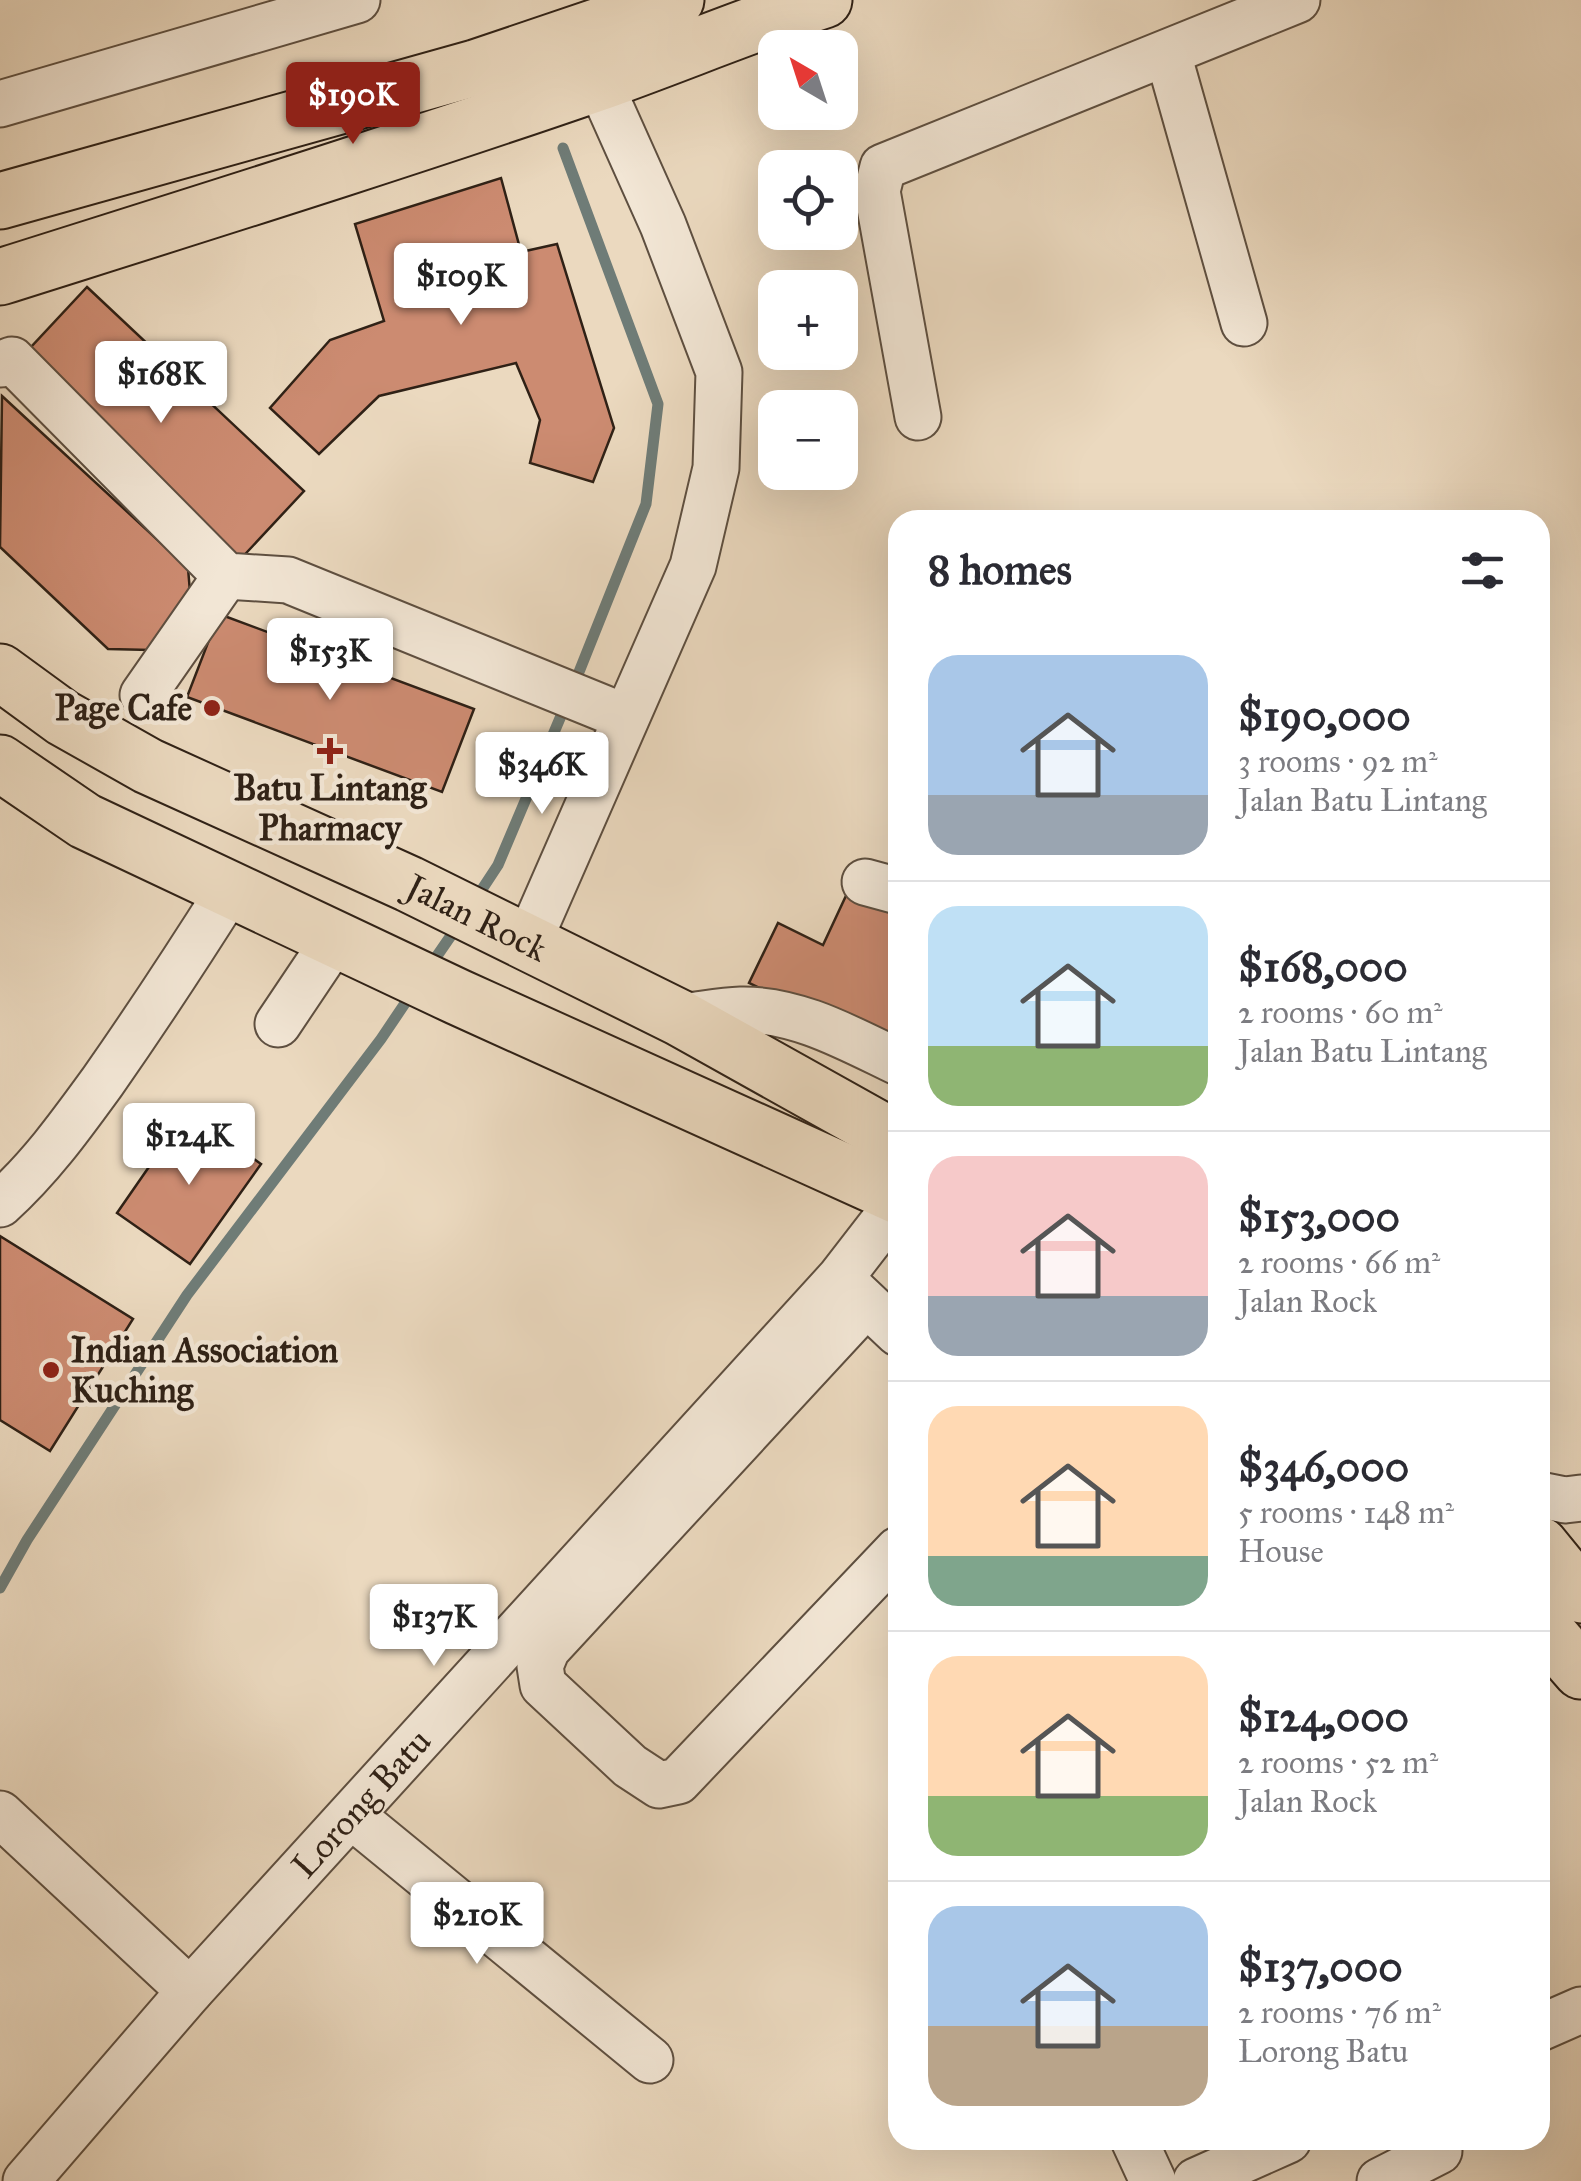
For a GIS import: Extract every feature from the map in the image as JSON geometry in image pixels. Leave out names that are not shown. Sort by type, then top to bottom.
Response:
[{"type":"main road","points":[[0,201],[476,68],[676,0]]},
{"type":"main road","points":[[9,277],[599,82],[824,0]]},
{"type":"main road","name":"Jalan Rock","points":[[0,672],[63,718],[148,766],[409,884],[888,1123]]},
{"type":"main road","points":[[0,763],[85,820],[888,1194]]},
{"type":"main road","points":[[0,809],[85,820]]},
{"type":"main road","points":[[1550,1557],[1581,1595]]},
{"type":"main road","points":[[1550,1635],[1581,1670]]},
{"type":"street","points":[[0,104],[357,0]]},
{"type":"street","points":[[918,417],[877,191],[884,168],[1298,0]]},
{"type":"street","points":[[1168,54],[1244,323]]},
{"type":"street","points":[[514,939],[611,711],[693,566],[716,468],[719,372],[664,225],[599,82]]},
{"type":"street","points":[[1,364],[12,360],[226,576],[288,580],[611,711]]},
{"type":"street","points":[[143,695],[226,576]]},
{"type":"street","points":[[0,1204],[54,1148],[141,1028],[230,889]]},
{"type":"street","points":[[278,1024],[334,939]]},
{"type":"street","points":[[678,1018],[741,1010],[775,1012],[828,1028],[888,1057]]},
{"type":"street","name":"Lorong Batu","points":[[26,2181],[190,1991],[352,1816],[868,1305],[888,1234]]},
{"type":"street","points":[[868,1305],[547,1650],[540,1666],[543,1684],[630,1766],[659,1786],[678,1780],[888,1560]]},
{"type":"street","points":[[1550,1497],[1581,1498]]},
{"type":"street","points":[[0,1814],[190,1991]]},
{"type":"street","points":[[352,1816],[650,2060]]},
{"type":"street","points":[[1550,2024],[1581,2010]]},
{"type":"street","points":[[1139,2150],[1153,2181]]},
{"type":"street","points":[[1196,2181],[1266,2150]]},
{"type":"street","points":[[1380,2181],[1443,2157]]},
{"type":"building","points":[[501,178],[521,252],[557,244],[614,428],[593,482],[530,463],[540,420],[516,363],[379,396],[319,454],[270,408],[330,340],[384,321],[355,224]]},
{"type":"building","points":[[87,287],[304,491],[235,565],[18,361]]},
{"type":"building","points":[[2,396],[188,568],[191,604],[151,650],[108,649],[0,547]]},
{"type":"building","points":[[219,614],[474,709],[442,792],[187,697]]},
{"type":"building","points":[[851,885],[888,905],[888,1048],[749,983],[778,923],[823,945]]},
{"type":"building","points":[[187,1112],[261,1164],[190,1264],[117,1213]]},
{"type":"building","name":"Indian Association Kuching","points":[[0,1236],[133,1319],[50,1451],[0,1420]]},
{"type":"waterway","points":[[563,148],[658,404],[646,504],[573,687]]},
{"type":"waterway","points":[[475,900],[498,865],[566,704]]},
{"type":"waterway","points":[[430,966],[459,924]]},
{"type":"waterway","points":[[0,1588],[27,1540],[187,1295],[414,990]]},
{"type":"place","name":"Page Cafe","points":[[212,708]]},
{"type":"place","name":"Batu Lintang Pharmacy","points":[[330,751]]},
{"type":"place","name":"Indian Association Kuching","points":[[51,1370]]}]
